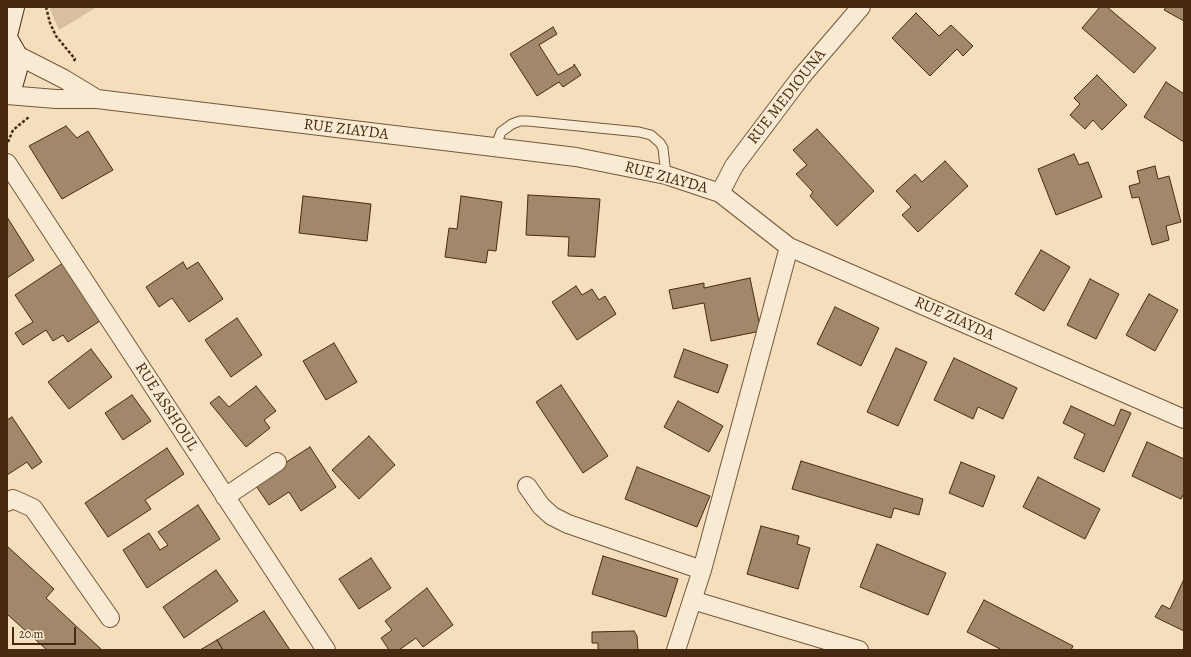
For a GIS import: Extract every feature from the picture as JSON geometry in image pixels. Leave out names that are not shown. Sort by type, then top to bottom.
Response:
[{"type":"main road","points":[[7,31],[13,7]]},
{"type":"main road","points":[[7,90],[12,83],[16,69],[11,47]]},
{"type":"street","name":"RUE MEDIOUNA","points":[[720,193],[734,166],[788,94],[861,7]]},
{"type":"street","name":"RUE ZIAYDA","points":[[11,47],[97,99]]},
{"type":"street","name":"RUE ZIAYDA","points":[[7,95],[56,99],[97,99],[576,157],[666,175],[720,193],[789,247],[1184,419]]},
{"type":"street","name":"RUE ASSHOUL","points":[[7,163],[326,650]]},
{"type":"street","points":[[676,650],[702,570],[789,247]]},
{"type":"street","points":[[225,496],[277,462]]},
{"type":"street","points":[[527,486],[541,506],[552,516],[568,524],[702,570]]},
{"type":"street","points":[[7,502],[13,499],[33,508],[110,618]]},
{"type":"street","points":[[692,600],[859,650]]},
{"type":"lane","points":[[495,148],[502,132],[512,124],[524,121],[639,132],[652,135],[660,143],[663,148],[666,175]]},
{"type":"shaded area","points":[[54,7],[97,7],[59,30],[50,9]]},
{"type":"building","points":[[1100,7],[1107,7],[1156,48],[1134,73],[1082,28]]},
{"type":"building","points":[[1166,7],[1184,7],[1184,21],[1164,10]]},
{"type":"building","points":[[916,13],[939,36],[951,25],[973,46],[963,56],[957,49],[930,76],[892,38]]},
{"type":"building","points":[[553,27],[557,34],[539,45],[558,75],[574,66],[574,64],[581,75],[563,87],[559,82],[537,96],[510,54]]},
{"type":"building","points":[[1097,75],[1127,105],[1102,130],[1093,120],[1085,129],[1070,115],[1080,104],[1074,98]]},
{"type":"building","points":[[1166,82],[1184,94],[1184,142],[1144,117]]},
{"type":"building","points":[[66,126],[77,138],[88,131],[113,170],[62,199],[29,146]]},
{"type":"building","points":[[817,129],[874,191],[837,226],[810,196],[813,192],[796,174],[807,165],[793,150]]},
{"type":"building","points":[[1074,154],[1079,165],[1088,162],[1102,197],[1056,215],[1038,169]]},
{"type":"building","points":[[945,161],[968,186],[918,232],[902,215],[911,207],[896,191],[915,174],[922,182]]},
{"type":"building","points":[[1155,166],[1158,179],[1169,176],[1181,222],[1166,226],[1169,240],[1152,245],[1139,197],[1132,198],[1129,186],[1140,183],[1137,171]]},
{"type":"building","points":[[528,195],[600,199],[595,257],[568,256],[569,237],[526,235]]},
{"type":"building","points":[[303,196],[371,204],[367,241],[299,233]]},
{"type":"building","points":[[461,196],[502,202],[496,251],[488,250],[486,263],[445,257],[449,228],[457,229]]},
{"type":"building","points":[[7,217],[34,260],[7,278]]},
{"type":"building","points":[[1041,250],[1070,267],[1044,311],[1015,294]]},
{"type":"building","points":[[183,262],[187,269],[198,262],[223,299],[189,322],[172,298],[159,307],[146,287]]},
{"type":"building","points":[[63,263],[103,319],[68,342],[63,335],[53,341],[46,330],[23,345],[15,333],[33,322],[15,295]]},
{"type":"building","points":[[750,278],[761,331],[711,341],[704,303],[673,309],[669,290],[704,283],[704,288]]},
{"type":"building","points":[[1090,279],[1119,294],[1096,339],[1067,325]]},
{"type":"building","points":[[576,286],[582,295],[592,289],[599,300],[605,296],[616,314],[577,340],[552,302]]},
{"type":"building","points":[[1149,294],[1178,310],[1155,351],[1126,335]]},
{"type":"building","points":[[835,307],[879,328],[861,366],[817,344]]},
{"type":"building","points":[[237,318],[262,355],[231,377],[205,340]]},
{"type":"building","points":[[334,343],[357,382],[326,400],[303,361]]},
{"type":"building","points":[[896,348],[927,362],[898,426],[867,412]]},
{"type":"building","points":[[91,349],[112,377],[69,409],[48,382]]},
{"type":"building","points":[[684,349],[728,365],[718,393],[674,377]]},
{"type":"building","points":[[954,358],[1017,388],[1003,419],[978,407],[973,419],[934,400]]},
{"type":"building","points":[[561,385],[608,456],[583,473],[536,402]]},
{"type":"building","points":[[256,386],[276,411],[264,420],[270,428],[246,447],[210,403],[219,396],[229,407]]},
{"type":"building","points":[[132,395],[151,421],[123,440],[105,413]]},
{"type":"building","points":[[678,401],[723,426],[709,452],[664,427]]},
{"type":"building","points":[[1071,406],[1114,426],[1121,409],[1131,413],[1104,472],[1074,458],[1085,434],[1063,423]]},
{"type":"building","points":[[12,417],[42,462],[32,469],[27,462],[7,475],[7,420]]},
{"type":"building","points":[[369,436],[395,465],[359,499],[332,470]]},
{"type":"building","points":[[1147,442],[1184,459],[1184,493],[1181,499],[1132,476]]},
{"type":"building","points":[[310,447],[336,487],[301,511],[289,492],[269,505],[252,480],[274,470]]},
{"type":"building","points":[[167,448],[184,474],[145,500],[151,509],[108,537],[85,503]]},
{"type":"building","points":[[801,461],[923,499],[919,515],[894,508],[891,518],[792,489]]},
{"type":"building","points":[[961,462],[995,476],[983,507],[949,493]]},
{"type":"building","points":[[637,467],[710,496],[697,527],[625,499]]},
{"type":"building","points":[[1038,477],[1100,509],[1085,539],[1023,507]]},
{"type":"building","points":[[198,505],[220,539],[147,588],[123,550],[149,533],[160,550],[168,545],[158,532]]},
{"type":"building","points":[[761,526],[799,536],[797,544],[810,548],[798,589],[747,574]]},
{"type":"building","points":[[877,544],[946,573],[928,615],[860,587]]},
{"type":"building","points":[[7,546],[54,589],[46,598],[102,650],[47,650],[7,614]]},
{"type":"building","points":[[603,556],[678,579],[666,617],[592,594]]},
{"type":"building","points":[[371,558],[391,588],[359,609],[339,579]]},
{"type":"building","points":[[216,570],[238,601],[184,638],[163,607]]},
{"type":"building","points":[[1184,579],[1184,631],[1155,617],[1162,605],[1170,609]]},
{"type":"building","points":[[427,588],[453,625],[423,647],[416,638],[399,650],[389,650],[381,638],[392,630],[385,621]]},
{"type":"building","points":[[984,600],[1073,646],[1071,650],[1002,650],[967,632]]},
{"type":"building","points":[[264,611],[290,650],[223,650],[217,640]]},
{"type":"building","points":[[634,631],[637,636],[638,650],[598,650],[598,643],[592,643],[592,632]]},
{"type":"building","points":[[217,640],[223,650],[200,650]]}]
